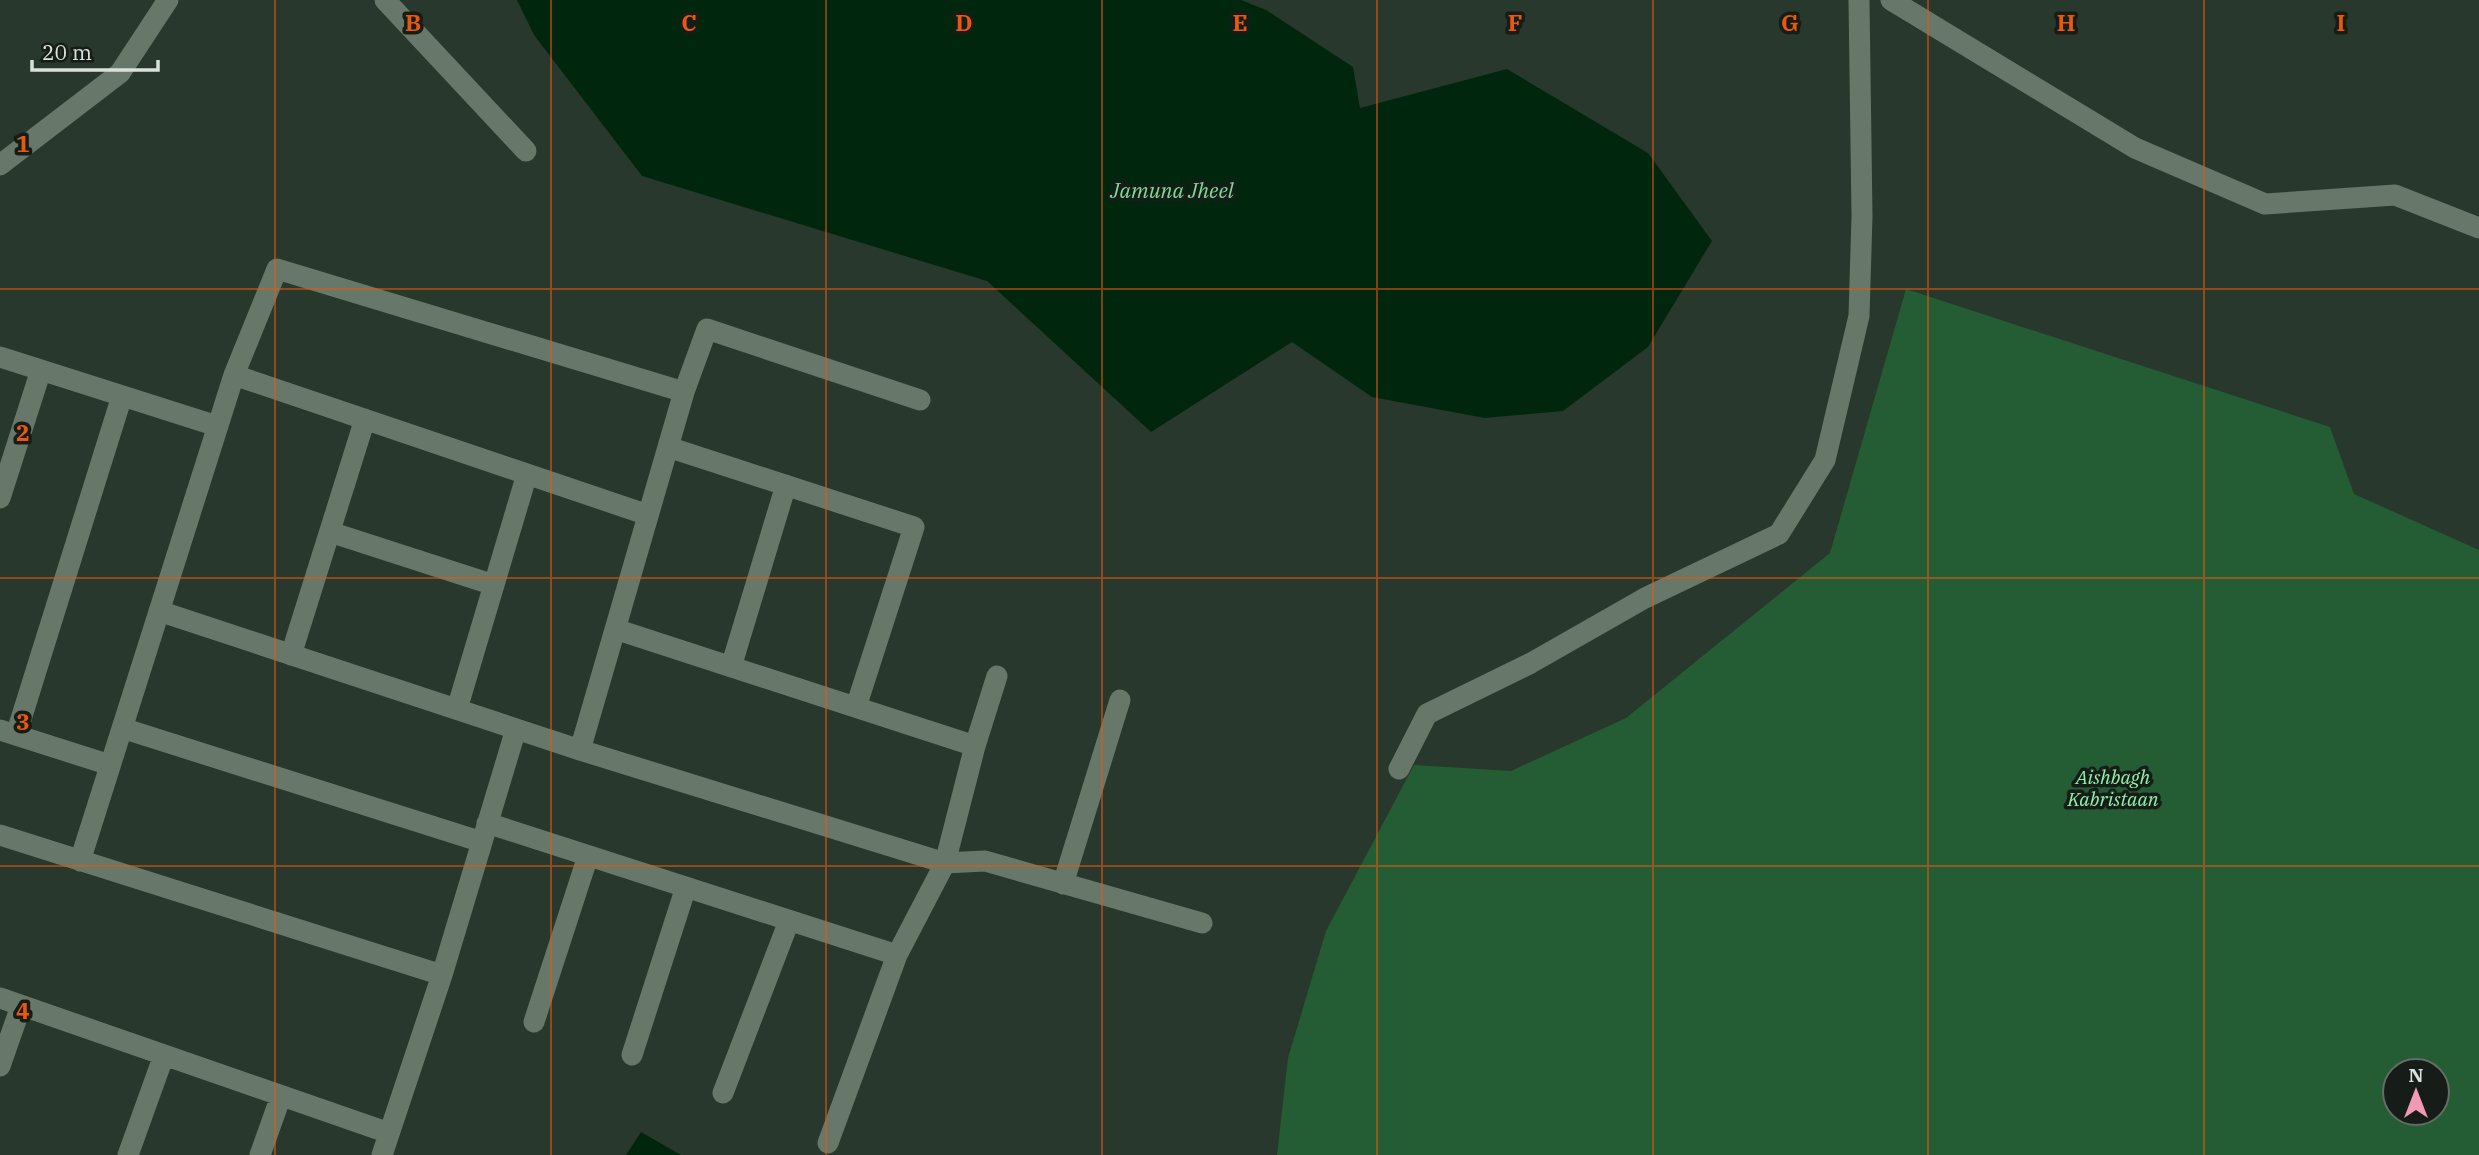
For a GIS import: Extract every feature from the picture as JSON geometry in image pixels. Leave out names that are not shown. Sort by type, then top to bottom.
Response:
[{"type":"street","points":[[0,165],[120,74],[168,0]]},
{"type":"street","points":[[385,0],[526,151]]},
{"type":"street","points":[[1399,769],[1427,714],[1531,663],[1645,598],[1779,534],[1825,460],[1859,316],[1862,216],[1859,0]]},
{"type":"street","points":[[1891,0],[2136,148],[2265,204],[2395,195],[2479,228]]},
{"type":"street","points":[[80,860],[233,375],[277,269],[684,392]]},
{"type":"street","points":[[580,750],[684,392],[707,329],[920,400]]},
{"type":"street","points":[[0,357],[217,426]]},
{"type":"street","points":[[0,498],[41,370]]},
{"type":"street","points":[[233,375],[648,515]]},
{"type":"street","points":[[110,765],[8,732],[122,396]]},
{"type":"street","points":[[291,655],[365,419]]},
{"type":"street","points":[[668,447],[914,527],[856,707]]},
{"type":"street","points":[[457,709],[527,474]]},
{"type":"street","points":[[731,667],[786,485]]},
{"type":"street","points":[[330,532],[494,585]]},
{"type":"street","points":[[159,611],[580,750],[944,863],[985,861],[1202,923]]},
{"type":"street","points":[[615,629],[975,746]]},
{"type":"street","points":[[828,1143],[897,955],[944,863],[997,676]]},
{"type":"street","points":[[1063,884],[1120,700]]},
{"type":"street","points":[[122,728],[484,832],[588,856],[897,955]]},
{"type":"street","points":[[382,1155],[442,975],[516,729]]},
{"type":"street","points":[[0,835],[442,975]]},
{"type":"street","points":[[534,1022],[588,856]]},
{"type":"street","points":[[632,1055],[686,887]]},
{"type":"street","points":[[723,1093],[789,921]]},
{"type":"street","points":[[0,998],[389,1133]]},
{"type":"street","points":[[0,1066],[21,1006]]},
{"type":"street","points":[[128,1155],[164,1055]]},
{"type":"street","points":[[260,1155],[281,1096]]},
{"type":"green space","name":"Aishbagh Kabristaan","points":[[1906,289],[2330,427],[2354,494],[2479,550],[2479,1155],[1277,1155],[1288,1058],[1326,931],[1414,765],[1511,771],[1626,718],[1830,553]]},
{"type":"water","name":"Jamuna Jheel","points":[[517,0],[1241,0],[1266,10],[1353,67],[1360,108],[1507,69],[1648,153],[1712,241],[1648,347],[1563,411],[1485,418],[1372,397],[1292,342],[1151,432],[987,281],[642,176],[534,35]]},
{"type":"water","points":[[641,1132],[681,1155],[626,1155]]}]
